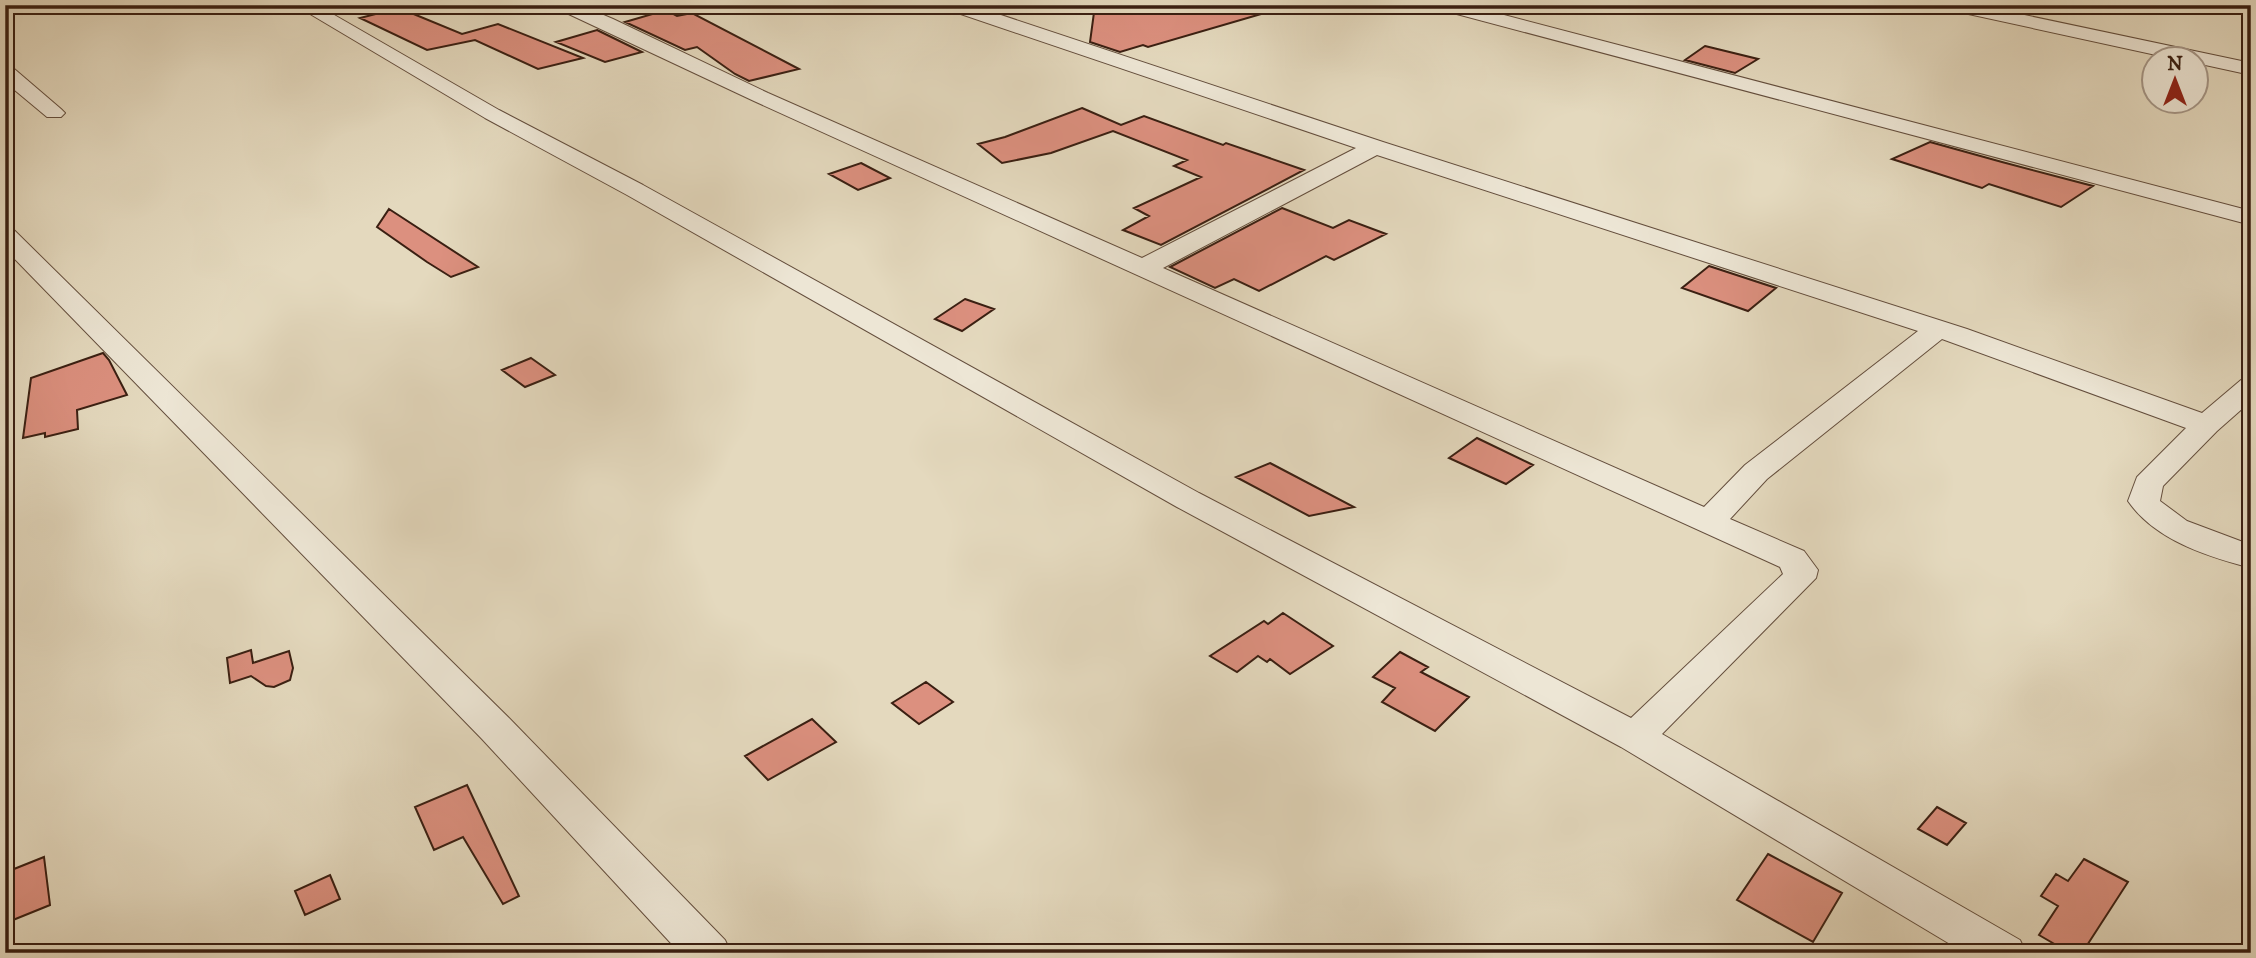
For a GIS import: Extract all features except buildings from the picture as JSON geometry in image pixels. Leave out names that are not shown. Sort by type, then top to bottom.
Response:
[{"type":"street","points":[[304,5],[492,114],[647,197],[1188,500],[1635,737],[2004,953]]},
{"type":"street","points":[[564,5],[761,97],[1792,559],[1801,570],[1799,578],[1635,737]]},
{"type":"street","points":[[952,5],[1375,147],[1938,329],[2206,425]]},
{"type":"street","points":[[1444,5],[2251,218]]},
{"type":"street","points":[[1951,5],[2251,69]]},
{"type":"street","points":[[5,71],[54,113]]},
{"type":"street","points":[[1143,268],[1375,147]]},
{"type":"street","points":[[5,235],[496,729],[709,953]]},
{"type":"street","points":[[1710,520],[1756,472],[1938,329]]},
{"type":"street","points":[[2251,386],[2206,425],[2148,484],[2144,501],[2150,513],[2180,530],[2251,556]]}]
